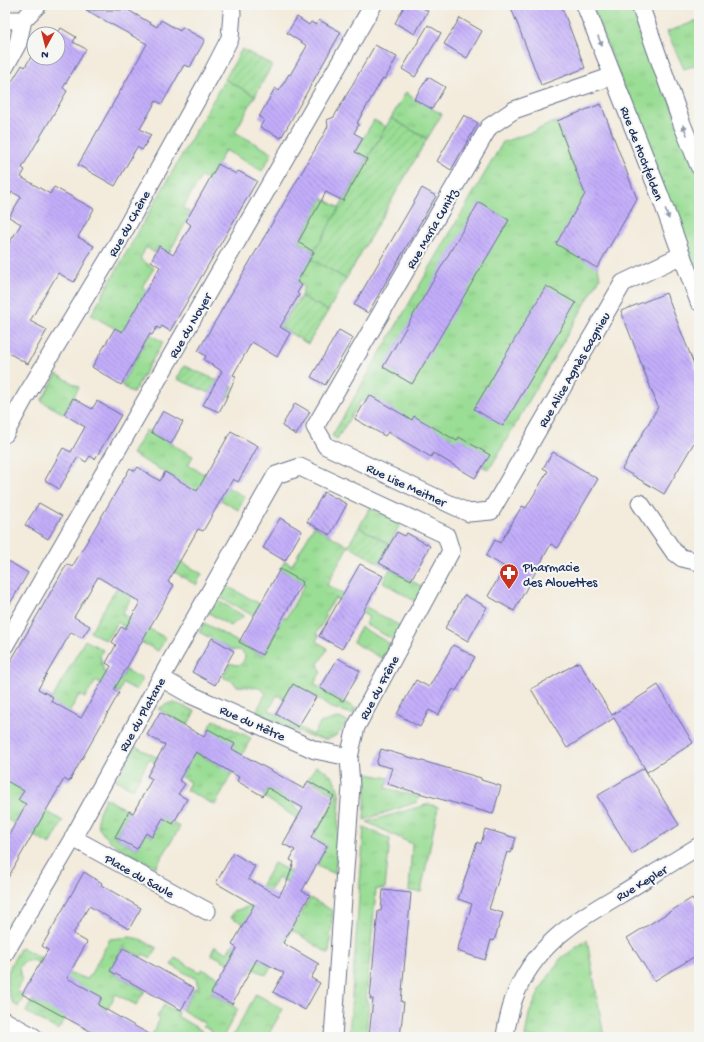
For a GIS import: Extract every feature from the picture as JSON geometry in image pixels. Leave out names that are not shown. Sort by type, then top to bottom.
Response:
[{"type":"street","points":[[5,67],[18,43],[23,20],[38,5]]},
{"type":"street","name":"Rue du Chêne","points":[[5,434],[24,399],[112,253],[213,71],[230,38],[232,13],[231,5]]},
{"type":"street","name":"Rue du Noyer","points":[[5,645],[373,5]]},
{"type":"street","name":"Rue de Hochfelden","points":[[585,5],[659,193],[699,302]]},
{"type":"street","points":[[640,5],[682,124],[699,166]]},
{"type":"street","points":[[5,20],[23,20]]},
{"type":"street","name":"Rue Maria Cunitz","points":[[326,446],[315,427],[489,127],[514,110],[613,76]]},
{"type":"street","name":"Rue Alice Agnès Gagnieu","points":[[490,511],[624,283],[682,256]]},
{"type":"street","name":"Rue Lise Meitner","points":[[326,446],[469,513],[490,511]]},
{"type":"street","name":"Rue du Frêne","points":[[276,475],[300,467],[446,535],[451,551],[356,727],[348,757],[351,786],[333,1037]]},
{"type":"street","name":"Rue du Platane","points":[[5,953],[73,838],[161,678],[276,475]]},
{"type":"street","points":[[640,503],[674,552],[682,558],[699,562]]},
{"type":"street","name":"Rue du Hêtre","points":[[161,678],[191,695],[315,750],[348,757]]},
{"type":"street","name":"Place du Saule","points":[[73,838],[207,911]]},
{"type":"street","name":"Rue Kepler","points":[[505,1037],[510,1011],[516,993],[533,962],[547,946],[582,917],[699,846]]},
{"type":"street","points":[[5,1021],[34,1037]]},
{"type":"green space","points":[[592,5],[634,5],[699,178],[699,271],[696,273]]},
{"type":"green space","points":[[699,20],[699,64],[684,69],[667,32]]},
{"type":"green space","points":[[242,49],[272,65],[255,96],[225,79]]},
{"type":"green space","points":[[225,79],[255,96],[235,132],[272,153],[262,171],[225,150],[209,181],[201,177],[183,208],[191,213],[169,253],[158,246],[155,253],[146,247],[140,259],[154,268],[142,287],[147,290],[128,322],[163,342],[133,393],[121,385],[144,345],[91,315]]},
{"type":"green space","points":[[406,92],[414,99],[442,114],[427,139],[391,118]]},
{"type":"green space","points":[[391,118],[427,139],[346,279],[310,258]]},
{"type":"green space","points":[[374,120],[386,127],[367,159],[355,152]]},
{"type":"green space","points":[[557,121],[585,194],[600,278],[489,470],[361,400],[337,439],[332,436],[503,142]]},
{"type":"green space","points":[[322,198],[340,208],[314,252],[299,242]]},
{"type":"green space","points":[[310,258],[346,279],[328,311],[301,296],[304,286],[296,281]]},
{"type":"green space","points":[[301,296],[328,311],[308,344],[280,327]]},
{"type":"green space","points":[[184,366],[233,387],[226,400],[177,379]]},
{"type":"green space","points":[[57,374],[79,387],[64,414],[41,401]]},
{"type":"green space","points":[[146,430],[193,456],[188,465],[245,497],[238,510],[221,500],[223,496],[185,521],[162,509],[179,480],[132,454]]},
{"type":"green space","points":[[370,508],[401,523],[389,544],[359,527]]},
{"type":"green space","points":[[314,526],[348,546],[327,585],[402,627],[394,640],[365,624],[369,617],[335,598],[325,614],[326,617],[316,634],[319,636],[316,641],[326,647],[327,650],[318,664],[321,672],[314,684],[356,709],[353,714],[329,707],[316,697],[284,699],[277,695],[269,710],[313,735],[320,723],[338,718],[348,721],[337,735],[328,739],[311,737],[256,712],[266,693],[259,688],[236,686],[234,682],[223,677],[230,663],[238,665],[242,663],[245,655],[240,650],[232,650],[199,632],[204,623],[263,656],[280,624],[256,611],[252,615],[219,597],[225,585],[286,618],[305,584],[280,569],[285,561],[292,565]]},
{"type":"green space","points":[[359,527],[389,544],[384,554],[393,559],[388,568],[348,546]]},
{"type":"green space","points":[[138,550],[178,563],[180,561],[202,574],[196,585]]},
{"type":"green space","points":[[390,569],[423,587],[416,602],[383,582]]},
{"type":"green space","points":[[119,584],[135,591],[122,614],[166,638],[158,651],[141,642],[118,622],[106,640],[90,632]]},
{"type":"green space","points":[[217,600],[244,616],[230,626],[209,613]]},
{"type":"green space","points":[[361,627],[392,645],[383,659],[353,642]]},
{"type":"green space","points":[[85,640],[103,650],[100,655],[104,672],[120,681],[126,670],[143,679],[136,690],[123,683],[119,693],[96,681],[85,698],[79,695],[62,726],[43,715]]},
{"type":"green space","points":[[169,703],[175,703],[195,711],[187,726],[158,709]]},
{"type":"green space","points":[[214,720],[251,738],[215,805],[186,790],[190,782],[149,759],[133,789],[116,780],[135,746],[184,772],[195,752],[222,767],[208,729]]},
{"type":"green space","points":[[20,754],[28,782],[19,800],[46,811],[63,821],[50,845],[32,835],[34,832],[16,822],[15,824],[7,819],[5,823],[5,781]]},
{"type":"green space","points":[[316,766],[330,774],[337,786],[340,797],[335,874],[317,866],[327,846],[313,838],[317,832],[263,796],[268,788],[296,803],[294,807],[321,823],[337,796],[308,779]]},
{"type":"green space","points":[[367,774],[389,778],[386,788],[419,797],[417,802],[364,820]]},
{"type":"green space","points":[[105,798],[129,811],[115,837],[137,849],[146,833],[152,837],[157,828],[156,814],[180,827],[156,867],[114,844],[101,831],[98,824],[98,817]]},
{"type":"green space","points":[[429,804],[438,807],[421,892],[409,891],[412,844],[367,822]]},
{"type":"green space","points":[[364,827],[390,839],[385,889],[376,889],[366,1002],[369,1002],[366,1037],[349,1037]]},
{"type":"green space","points":[[274,863],[293,873],[287,882],[277,878],[263,904],[254,899]]},
{"type":"green space","points":[[310,898],[333,911],[329,954],[292,930]]},
{"type":"green space","points":[[250,906],[292,930],[266,975],[252,968],[249,974],[211,954],[215,946],[227,953],[232,945],[262,962],[274,940],[231,917],[234,911]]},
{"type":"green space","points":[[130,937],[140,939],[157,948],[151,958],[143,954],[141,957],[123,947],[110,971],[145,991],[136,1005],[116,994],[94,1033],[85,1028],[102,997],[66,1018],[58,1030],[26,1012],[32,1000],[41,1004],[57,977],[57,973],[33,960],[23,962],[19,968],[22,980],[16,991],[25,995],[18,1007],[14,1004],[8,991],[7,979],[12,963],[21,947],[70,974],[88,979],[110,939]]},
{"type":"green space","points":[[587,940],[604,1037],[525,1037],[529,1014],[541,988],[561,958]]},
{"type":"green space","points":[[175,958],[200,972],[202,969],[220,978],[211,993],[238,1009],[223,1037],[211,1037],[212,1035],[210,1030],[203,1026],[204,1023],[182,1010],[195,988],[199,990],[196,979],[171,965]]},
{"type":"green space","points":[[256,994],[283,1009],[267,1037],[232,1037]]},
{"type":"green space","points":[[164,1005],[178,1012],[177,1016],[202,1031],[198,1037],[151,1037],[160,1019],[157,1017]]},
{"type":"building","points":[[405,5],[417,5],[428,11],[415,34],[395,23]]},
{"type":"building","points":[[510,5],[561,5],[585,68],[541,85]]},
{"type":"building","points":[[86,10],[128,10],[157,27],[161,20],[180,31],[182,27],[205,40],[190,67],[184,65],[162,104],[156,101],[140,129],[151,135],[142,150],[137,147],[115,186],[78,165],[147,44]]},
{"type":"building","points":[[297,17],[309,25],[311,22],[316,25],[319,20],[341,32],[281,138],[260,127],[264,120],[259,117],[275,88],[279,91],[307,46],[287,33]]},
{"type":"building","points":[[460,18],[482,31],[467,58],[444,44]]},
{"type":"building","points":[[428,25],[441,33],[415,77],[402,69]]},
{"type":"building","points":[[66,31],[76,37],[73,42],[86,49],[63,88],[67,91],[22,168],[25,170],[21,177],[50,194],[54,187],[94,209],[78,237],[94,246],[74,282],[58,273],[30,321],[47,330],[28,364],[5,351],[5,250],[21,224],[9,217],[21,197],[12,192],[5,205],[5,93],[22,65],[25,67],[26,65],[66,66]]},
{"type":"building","points":[[375,45],[397,57],[357,123],[359,124],[354,133],[363,138],[355,152],[367,159],[343,201],[326,192],[298,242],[314,252],[297,282],[302,285],[297,293],[299,295],[280,327],[290,333],[277,357],[252,342],[233,375],[236,376],[219,412],[203,405],[222,371],[204,360],[206,356],[198,351],[324,134],[328,126],[327,120],[334,117]]},
{"type":"building","points":[[428,77],[445,87],[432,109],[414,99]]},
{"type":"building","points":[[601,104],[637,199],[597,268],[556,244],[585,194],[557,121]]},
{"type":"building","points":[[464,115],[478,123],[451,170],[437,161]]},
{"type":"building","points":[[218,164],[236,174],[238,171],[257,181],[170,331],[162,326],[160,329],[157,327],[152,335],[150,334],[121,385],[92,367],[115,328],[122,332],[160,267],[151,261],[159,246],[173,255],[191,225],[186,221]]},
{"type":"building","points":[[422,188],[436,196],[368,313],[354,305]]},
{"type":"building","points":[[479,202],[509,220],[412,384],[383,367]]},
{"type":"building","points":[[546,286],[576,303],[503,426],[474,409]]},
{"type":"building","points":[[666,293],[699,377],[699,434],[664,494],[622,469],[658,407],[621,311]]},
{"type":"building","points":[[339,330],[353,338],[325,385],[311,377]]},
{"type":"building","points":[[369,395],[412,420],[414,416],[457,441],[459,437],[490,455],[475,478],[433,453],[431,457],[388,432],[385,436],[355,419]]},
{"type":"building","points":[[73,398],[92,409],[97,401],[121,415],[95,459],[90,456],[86,462],[78,457],[59,489],[45,480],[63,448],[71,452],[85,427],[64,414]]},
{"type":"building","points":[[295,403],[310,412],[296,435],[282,426]]},
{"type":"building","points":[[163,411],[183,422],[171,444],[151,432]]},
{"type":"building","points":[[231,431],[258,446],[238,482],[233,479],[203,531],[198,529],[168,582],[174,585],[114,690],[119,693],[69,782],[64,779],[5,883],[5,842],[26,804],[18,800],[24,791],[5,780],[5,671],[67,564],[72,567],[130,468],[135,471],[138,467],[160,481],[165,472],[197,491]],"holes":[[[98,577],[140,602],[125,629],[121,627],[112,642],[116,645],[106,663],[111,666],[81,718],[51,701],[53,697],[38,689],[71,632],[82,638],[90,626],[74,617]]]},
{"type":"building","points":[[553,452],[598,479],[558,548],[551,544],[514,611],[488,596],[505,567],[486,556],[495,540],[500,543],[522,506],[526,508],[548,471],[543,468]]},
{"type":"building","points":[[324,492],[347,504],[330,535],[307,522]]},
{"type":"building","points":[[39,503],[62,516],[48,539],[25,525]]},
{"type":"building","points":[[280,518],[302,531],[285,561],[263,548]]},
{"type":"building","points":[[397,532],[405,536],[407,533],[430,546],[411,580],[379,563]]},
{"type":"building","points":[[5,559],[28,573],[5,612]]},
{"type":"building","points":[[360,564],[383,576],[342,649],[319,636]]},
{"type":"building","points":[[280,569],[303,582],[262,655],[239,642]]},
{"type":"building","points":[[464,595],[487,607],[468,641],[445,628]]},
{"type":"building","points":[[212,638],[234,651],[215,685],[192,672]]},
{"type":"building","points":[[453,645],[475,657],[456,691],[453,689],[438,715],[429,710],[420,727],[397,714],[416,680],[429,687]]},
{"type":"building","points":[[338,658],[360,671],[343,701],[320,688]]},
{"type":"building","points":[[579,662],[612,715],[658,685],[693,743],[647,772],[614,718],[567,748],[531,689]]},
{"type":"building","points":[[293,684],[316,697],[298,727],[276,714]]},
{"type":"building","points":[[160,712],[204,737],[208,729],[235,744],[232,749],[304,789],[308,781],[334,796],[311,837],[327,846],[302,891],[310,895],[283,943],[319,964],[311,978],[320,983],[305,1010],[273,992],[284,973],[257,959],[232,1004],[211,993],[237,948],[232,945],[254,905],[216,883],[233,853],[255,866],[248,879],[279,896],[287,882],[294,862],[290,860],[295,850],[283,844],[303,808],[268,788],[263,796],[237,781],[239,777],[196,752],[179,780],[185,784],[178,794],[187,799],[173,824],[163,818],[152,837],[146,833],[137,849],[115,837],[129,811],[133,813],[152,779],[147,776],[165,745],[147,735]]},
{"type":"building","points":[[381,749],[481,778],[481,780],[501,786],[493,814],[387,784],[392,768],[376,764]]},
{"type":"building","points":[[644,768],[679,825],[632,854],[597,796]]},
{"type":"building","points":[[485,829],[516,838],[511,853],[507,852],[489,909],[503,913],[494,941],[491,940],[485,960],[457,951],[472,904],[458,899],[477,842],[481,844]]},
{"type":"building","points":[[84,872],[102,883],[101,885],[141,908],[129,929],[89,906],[73,934],[87,942],[67,978],[102,997],[98,1005],[154,1037],[101,1037],[22,994],[48,950],[42,946]]},
{"type":"building","points":[[383,890],[411,893],[401,1002],[404,1002],[400,1037],[369,1037],[373,999],[370,999],[375,942],[378,911],[381,911]]},
{"type":"building","points":[[692,898],[699,910],[699,954],[654,981],[627,938]]},
{"type":"building","points":[[123,948],[194,988],[181,1010],[110,971]]},
{"type":"place","name":"Pharmacie des Alouettes","points":[[509,590]]}]
